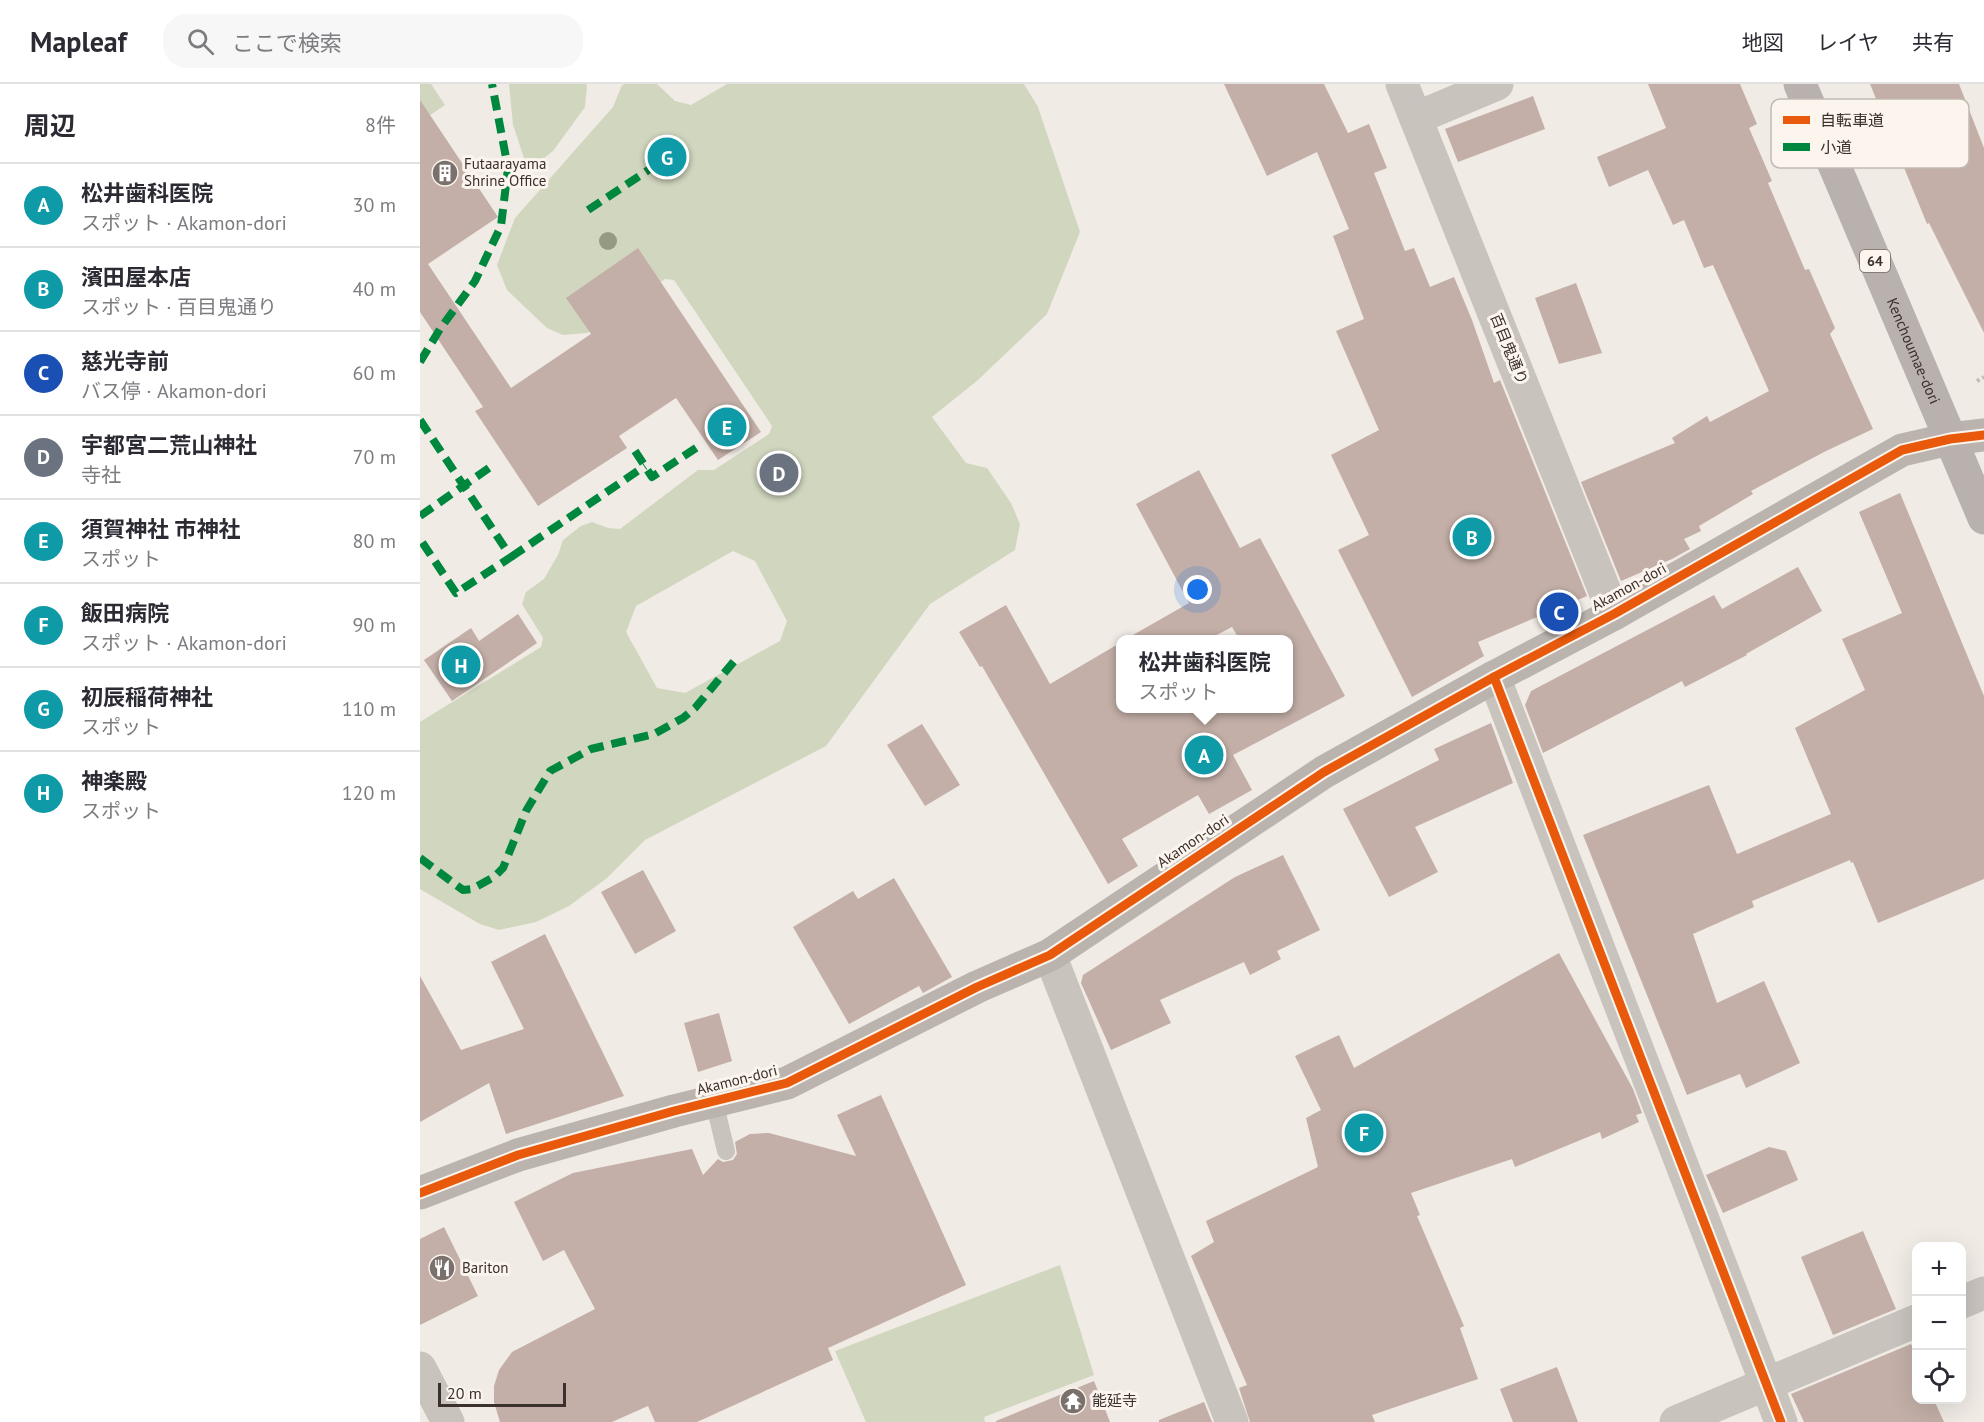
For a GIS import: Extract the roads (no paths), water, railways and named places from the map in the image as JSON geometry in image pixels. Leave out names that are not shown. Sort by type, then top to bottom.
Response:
[{"type":"main road","name":"Kenchoumae-dori","points":[[1800,84],[1806,99]]},
{"type":"main road","name":"Kenchoumae-dori","points":[[1835,168],[1984,518]]},
{"type":"street","name":"百目鬼通り","points":[[1402,84],[1614,614]]},
{"type":"street","points":[[1416,118],[1497,84]]},
{"type":"street","name":"Akamon-dori","points":[[420,1193],[518,1155],[787,1083],[977,987],[1050,955],[1324,772],[1494,677],[1614,614],[1902,450],[1950,439],[1984,435]]},
{"type":"street","points":[[1494,677],[1782,1422]]},
{"type":"street","points":[[1050,955],[1232,1422]]},
{"type":"street","points":[[1966,1300],[1984,1293]]},
{"type":"street","points":[[1676,1422],[1912,1324]]},
{"type":"street","points":[[420,1368],[448,1422]]},
{"type":"lane","points":[[714,1101],[726,1151]]},
{"type":"place","name":"初辰稲荷神社","points":[[667,157]]},
{"type":"place","name":"Futaarayama Shrine Office","points":[[445,173]]},
{"type":"place","name":"須賀神社 市神社","points":[[727,427]]},
{"type":"place","name":"宇都宮二荒山神社","points":[[779,473]]},
{"type":"place","name":"濱田屋本店","points":[[1472,537]]},
{"type":"place","name":"慈光寺前","points":[[1559,612]]},
{"type":"place","name":"神楽殿","points":[[461,665]]},
{"type":"place","name":"松井歯科医院","points":[[1204,755]]},
{"type":"place","name":"飯田病院","points":[[1364,1133]]},
{"type":"place","name":"Bariton","points":[[442,1268]]},
{"type":"place","name":"能延寺","points":[[1073,1401]]}]
